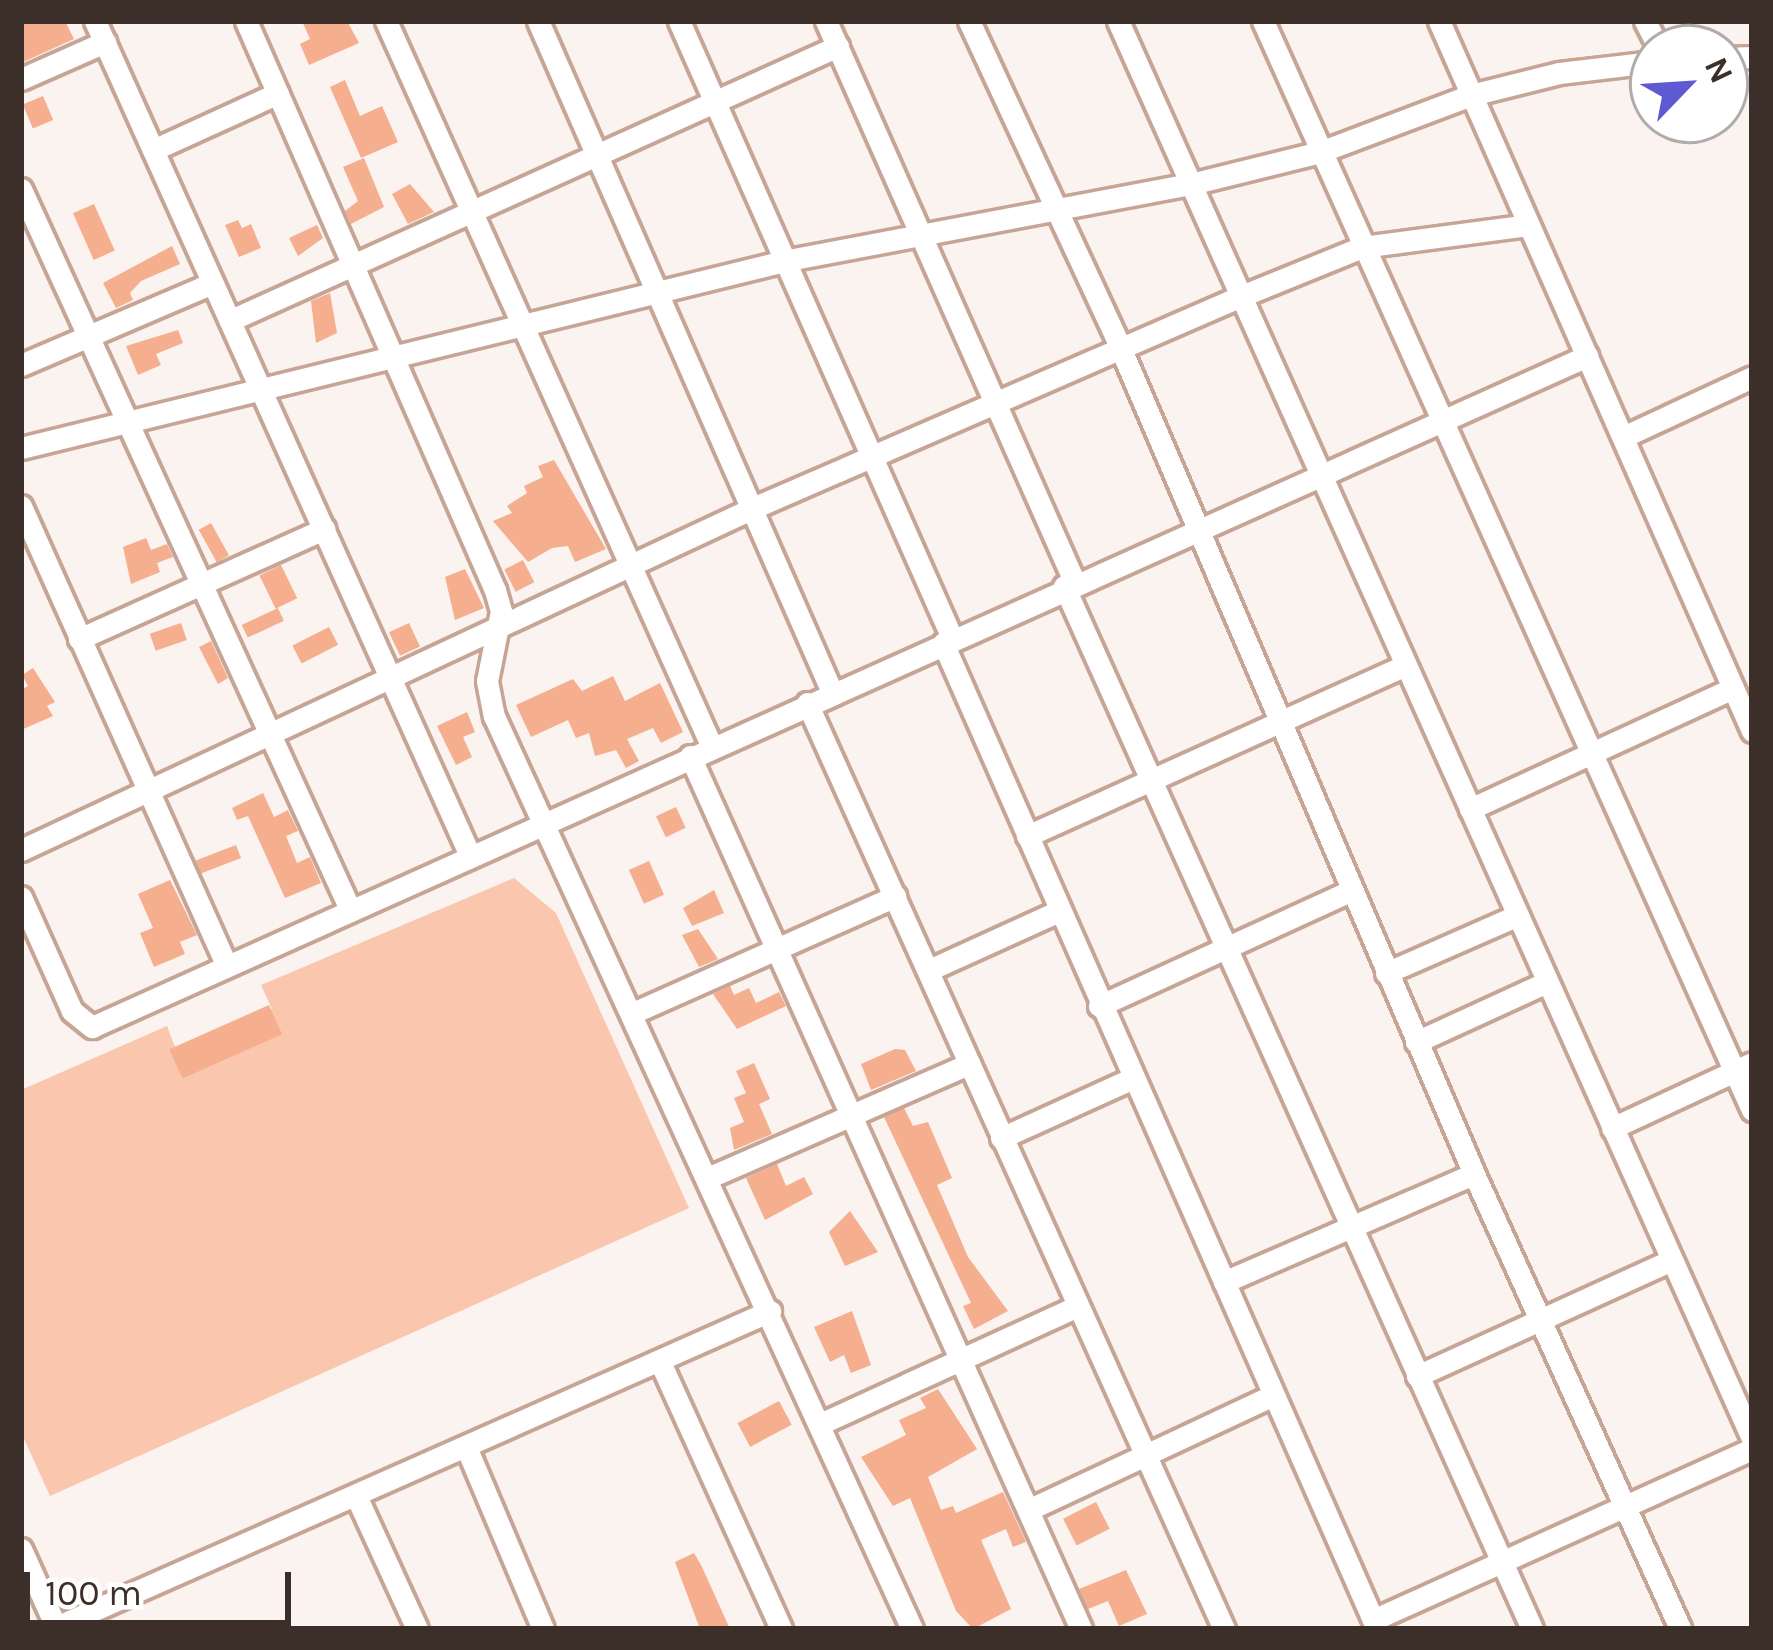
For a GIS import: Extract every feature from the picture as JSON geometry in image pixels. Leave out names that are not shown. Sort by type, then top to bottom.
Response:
[{"type":"street","points":[[246,21],[397,353],[495,590],[497,628],[488,698],[541,821],[635,1012],[912,1629]]},
{"type":"street","points":[[386,21],[712,745]]},
{"type":"street","points":[[538,21],[832,692]]},
{"type":"street","points":[[679,21],[874,458],[1131,1079],[1375,1624],[1752,1449]]},
{"type":"street","points":[[826,21],[997,404],[1150,780],[1532,1629]]},
{"type":"street","points":[[969,21],[1120,349],[1416,1042],[1680,1629]]},
{"type":"street","points":[[1118,21],[1752,1438]]},
{"type":"street","points":[[1263,21],[1440,418],[1743,1067],[1752,1109]]},
{"type":"street","points":[[1438,21],[1752,731]]},
{"type":"street","points":[[21,79],[100,32],[470,854]]},
{"type":"street","points":[[231,320],[838,46]]},
{"type":"street","points":[[21,448],[788,260],[1191,184],[1320,152],[1471,95],[1559,73],[1629,65]]},
{"type":"street","points":[[153,150],[278,93]]},
{"type":"street","points":[[21,189],[349,907]]},
{"type":"street","points":[[21,850],[145,787],[753,508],[1239,297],[1362,247],[1529,225]]},
{"type":"street","points":[[21,365],[212,283]]},
{"type":"street","points":[[21,897],[85,1026],[1318,471],[1587,356]]},
{"type":"street","points":[[1623,437],[1752,376]]},
{"type":"street","points":[[21,506],[226,964]]},
{"type":"street","points":[[79,639],[324,529]]},
{"type":"street","points":[[1028,836],[1405,665]]},
{"type":"street","points":[[1470,809],[1733,688]]},
{"type":"street","points":[[807,704],[1220,1628]]},
{"type":"street","points":[[690,756],[1081,1629]]},
{"type":"street","points":[[1100,1006],[1350,891]]},
{"type":"street","points":[[635,1012],[895,896]]},
{"type":"street","points":[[929,970],[1059,911]]},
{"type":"street","points":[[1386,973],[1517,915]]},
{"type":"street","points":[[1416,1042],[1547,982]]},
{"type":"street","points":[[710,1178],[969,1064]]},
{"type":"street","points":[[1612,1128],[1743,1067]]},
{"type":"street","points":[[1001,1138],[1131,1079]]},
{"type":"street","points":[[1224,1282],[1474,1174]]},
{"type":"street","points":[[1417,1376],[1670,1261]]},
{"type":"street","points":[[820,1424],[1076,1307]]},
{"type":"street","points":[[23,1559],[56,1628],[661,1364],[770,1311]]},
{"type":"street","points":[[661,1364],[781,1629]]},
{"type":"street","points":[[1028,1510],[1273,1395]]},
{"type":"street","points":[[467,1449],[543,1629]]},
{"type":"street","points":[[357,1498],[417,1629]]},
{"type":"shaded area","points":[[514,878],[556,913],[689,1208],[50,1496],[21,1432],[21,1090],[167,1026],[177,1052],[272,1009],[261,985]]},
{"type":"building","points":[[21,21],[65,21],[74,39],[21,63]]},
{"type":"building","points":[[302,21],[347,21],[359,43],[309,65],[300,44],[310,39]]},
{"type":"building","points":[[345,80],[360,116],[382,106],[398,142],[361,158],[330,87]]},
{"type":"building","points":[[43,96],[53,120],[33,129],[23,105]]},
{"type":"building","points":[[364,158],[384,207],[351,224],[345,211],[358,201],[343,167]]},
{"type":"building","points":[[410,184],[434,212],[408,224],[392,194]]},
{"type":"building","points":[[94,204],[115,251],[94,260],[73,213]]},
{"type":"building","points":[[238,220],[242,228],[251,224],[261,248],[239,257],[225,225]]},
{"type":"building","points":[[317,225],[323,238],[298,256],[289,238]]},
{"type":"building","points":[[172,246],[180,264],[141,281],[130,293],[133,300],[116,308],[103,283]]},
{"type":"building","points":[[330,293],[337,333],[316,343],[311,301]]},
{"type":"building","points":[[178,330],[183,343],[156,354],[161,365],[138,375],[126,346]]},
{"type":"building","points":[[554,460],[606,549],[575,562],[568,546],[552,548],[528,562],[493,521],[512,513],[507,506],[527,493],[524,486],[543,477],[538,466]]},
{"type":"building","points":[[211,523],[229,555],[217,562],[199,530]]},
{"type":"building","points":[[146,538],[151,550],[167,544],[173,557],[157,563],[160,572],[131,584],[123,547]]},
{"type":"building","points":[[523,560],[534,582],[516,592],[504,570]]},
{"type":"building","points":[[281,565],[297,598],[276,609],[259,576]]},
{"type":"building","points":[[465,569],[484,608],[455,620],[445,577]]},
{"type":"building","points":[[278,608],[284,621],[248,638],[242,625]]},
{"type":"building","points":[[181,623],[187,640],[156,651],[150,634]]},
{"type":"building","points":[[409,623],[420,647],[400,656],[389,632]]},
{"type":"building","points":[[329,627],[338,645],[302,663],[292,646]]},
{"type":"building","points":[[211,641],[228,678],[218,684],[199,647]]},
{"type":"building","points":[[33,668],[55,702],[47,706],[53,716],[21,730],[21,690],[28,686],[22,675]]},
{"type":"building","points":[[613,676],[625,701],[660,683],[683,732],[661,743],[653,728],[627,739],[639,761],[626,768],[616,750],[595,756],[589,733],[576,738],[568,720],[531,737],[516,705],[573,679],[582,691]]},
{"type":"building","points":[[467,712],[475,732],[463,737],[472,757],[456,765],[437,726]]},
{"type":"building","points":[[263,793],[274,817],[288,810],[298,831],[286,836],[297,863],[310,857],[321,883],[285,898],[248,816],[237,820],[232,808]]},
{"type":"building","points":[[676,807],[686,828],[666,837],[656,816]]},
{"type":"building","points":[[236,845],[241,858],[201,873],[196,860]]},
{"type":"building","points":[[649,861],[664,895],[644,904],[629,870]]},
{"type":"building","points":[[170,880],[197,935],[180,942],[185,954],[154,967],[140,933],[153,928],[138,894]]},
{"type":"building","points":[[714,890],[724,913],[692,926],[683,908]]},
{"type":"building","points":[[698,929],[718,959],[699,967],[682,935]]},
{"type":"building","points":[[730,986],[734,995],[749,988],[756,1003],[779,992],[786,1006],[737,1029],[713,994]]},
{"type":"building","points":[[269,1005],[282,1034],[182,1079],[169,1049]]},
{"type":"building","points":[[895,1049],[905,1050],[916,1071],[871,1090],[861,1064]]},
{"type":"building","points":[[754,1063],[770,1099],[759,1104],[772,1134],[734,1150],[730,1128],[744,1122],[734,1098],[746,1093],[736,1071]]},
{"type":"building","points":[[904,1108],[913,1126],[928,1122],[952,1178],[937,1185],[968,1257],[1008,1311],[974,1329],[963,1306],[971,1303],[884,1117]]},
{"type":"building","points":[[777,1164],[786,1186],[804,1177],[813,1194],[765,1220],[746,1178]]},
{"type":"building","points":[[850,1211],[878,1252],[845,1266],[829,1232]]},
{"type":"building","points":[[852,1311],[871,1365],[851,1373],[844,1355],[830,1362],[814,1327]]},
{"type":"building","points":[[938,1389],[977,1449],[928,1477],[941,1510],[953,1506],[956,1513],[1003,1492],[1026,1542],[1013,1547],[1006,1529],[981,1540],[1011,1609],[973,1629],[956,1611],[910,1498],[893,1506],[861,1457],[906,1435],[899,1420],[926,1408],[920,1398]]},
{"type":"building","points":[[779,1401],[792,1425],[750,1447],[738,1423]]},
{"type":"building","points":[[1096,1502],[1110,1529],[1077,1546],[1063,1519]]},
{"type":"building","points":[[694,1553],[730,1629],[700,1629],[675,1562]]},
{"type":"building","points":[[1126,1570],[1147,1614],[1119,1626],[1108,1601],[1088,1609],[1079,1589]]}]
